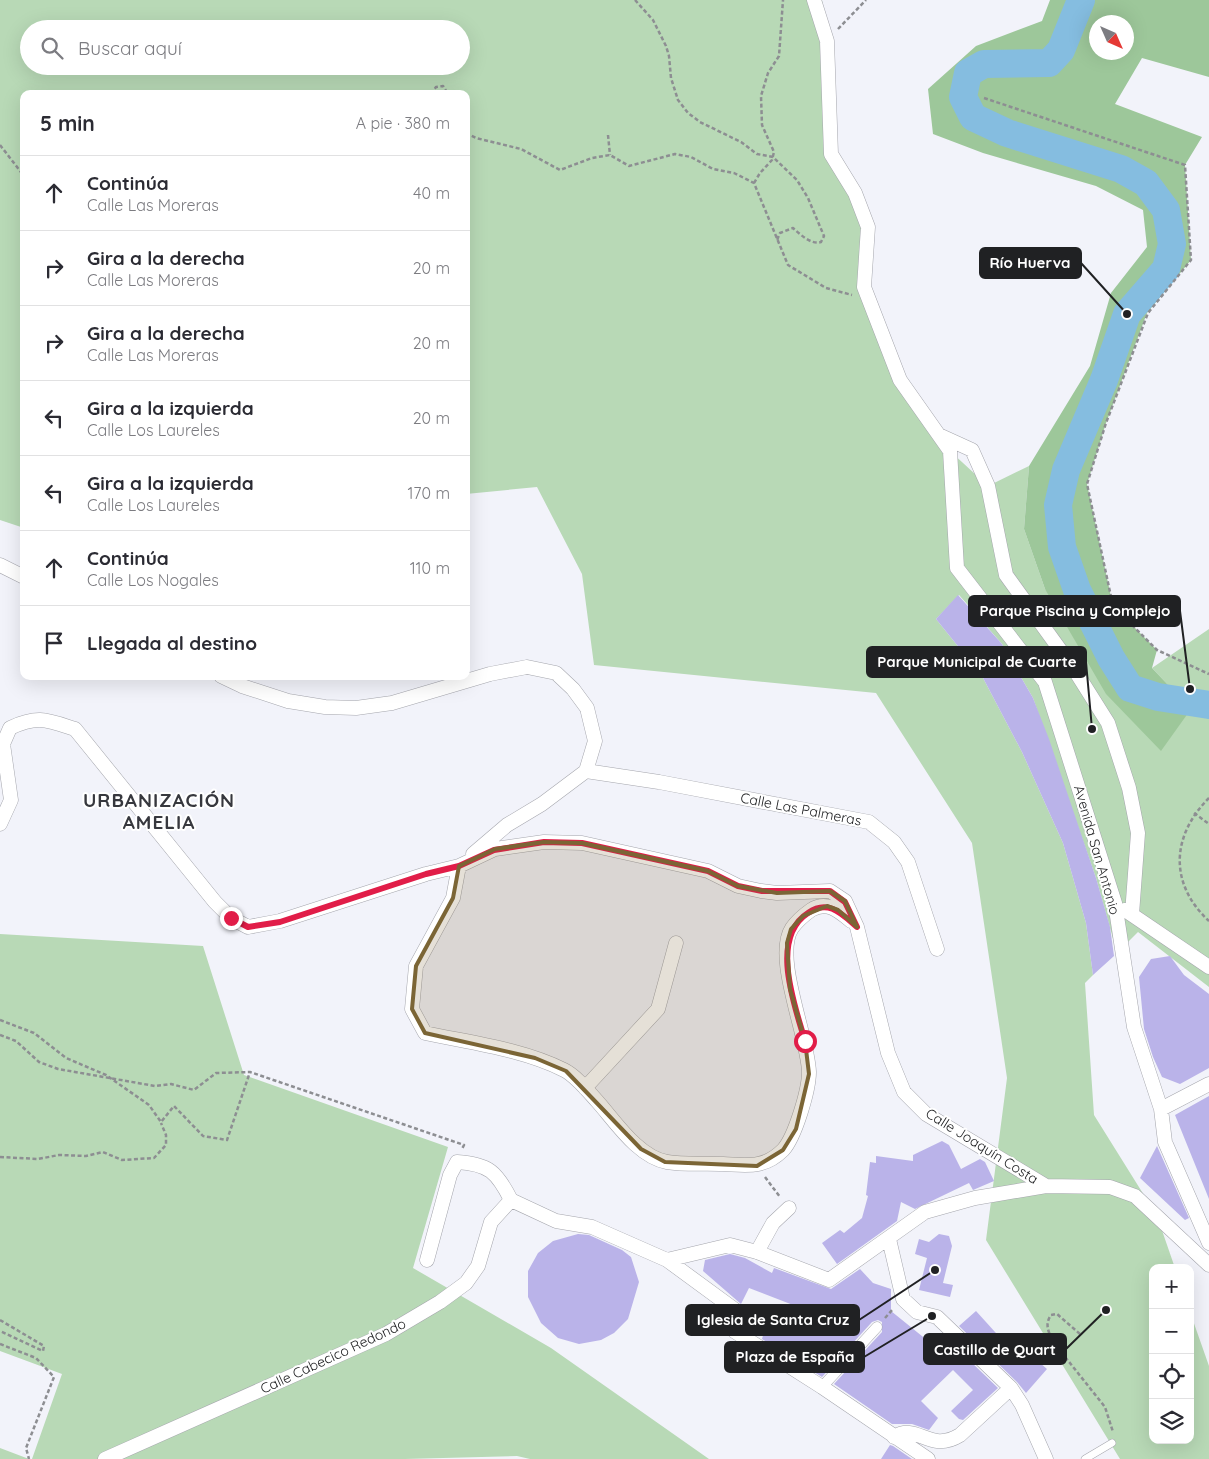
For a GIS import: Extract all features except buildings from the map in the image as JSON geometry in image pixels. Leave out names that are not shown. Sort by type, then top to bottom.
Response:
[{"type":"street","points":[[814,0],[827,41],[831,154],[855,193],[868,227],[864,287],[900,380],[939,434],[972,450],[988,486],[1006,575],[1074,670],[1108,723],[1129,788],[1138,833],[1132,914]]},
{"type":"street","name":"Avenida San Antonio","points":[[939,434],[950,451],[956,568],[1045,682],[1115,903],[1134,1027],[1161,1108],[1165,1142],[1209,1243]]},
{"type":"street","points":[[0,565],[20,575]]},
{"type":"street","points":[[470,680],[527,667],[556,673],[573,689],[587,708],[595,741],[586,772],[542,804],[508,825],[459,866],[453,898],[416,966],[412,1009],[426,1033],[535,1058],[566,1071],[585,1088],[641,1149],[665,1162],[757,1166],[783,1150],[796,1129],[809,1074],[805,1041],[790,989],[787,943],[791,929],[803,916],[816,907],[826,906],[838,910],[857,927]]},
{"type":"street","points":[[229,680],[288,701],[325,707],[356,708],[392,703],[470,680]]},
{"type":"street","name":"Calle Joaquín Costa","points":[[0,824],[11,800],[2,744],[10,728],[30,719],[53,722],[75,730],[215,902],[231,918],[248,927],[280,922],[426,874],[459,866],[494,850],[544,842],[582,843],[708,871],[738,886],[762,891],[830,891],[845,902],[857,927],[888,1053],[904,1092],[926,1114],[1046,1186],[1110,1187],[1135,1196],[1209,1265]]},
{"type":"street","name":"Calle Las Palmeras","points":[[586,772],[659,782],[869,822],[894,842],[908,862],[937,949]]},
{"type":"street","points":[[1115,903],[1209,967]]},
{"type":"street","points":[[585,1088],[658,1010],[676,943]]},
{"type":"street","points":[[1161,1108],[1209,1084]]},
{"type":"street","points":[[427,1260],[450,1174],[457,1162],[476,1163],[500,1177],[511,1200],[556,1221],[592,1227],[667,1260],[742,1315],[734,1331],[822,1387],[928,1459]]},
{"type":"street","points":[[667,1260],[730,1245],[757,1252],[829,1280],[925,1212],[975,1198],[1046,1186]]},
{"type":"street","name":"Calle Cabecico Redondo","points":[[105,1459],[386,1334],[440,1302],[466,1283],[478,1266],[491,1222],[511,1200]]},
{"type":"street","points":[[757,1252],[774,1223],[789,1208]]},
{"type":"street","points":[[889,1239],[902,1298],[917,1312],[937,1318],[1011,1388],[1022,1405],[1046,1459]]},
{"type":"street","points":[[822,1387],[877,1327]]},
{"type":"street","points":[[894,1437],[899,1434],[914,1433],[942,1443],[951,1441],[1011,1388]]},
{"type":"lane","points":[[1085,1459],[1112,1442]]},
{"type":"path","points":[[634,0],[653,20],[666,46],[675,92],[688,112],[700,122],[741,142],[757,154],[773,157],[797,180],[808,198],[824,236],[821,242],[817,244],[809,241],[793,228],[780,233],[777,240]]},
{"type":"path","points":[[754,183],[773,157],[774,152],[762,125],[761,96],[768,73],[779,56],[784,0]]},
{"type":"path","points":[[827,41],[866,0]]},
{"type":"path","points":[[434,90],[436,87],[443,86],[446,90]]},
{"type":"path","points":[[984,98],[1185,165],[1191,260],[1148,313],[1106,424],[1087,484],[1113,606],[1157,650],[1209,674]]},
{"type":"path","points":[[470,135],[521,149],[560,170],[592,158],[610,155],[629,166],[675,154],[691,157],[713,169],[734,173],[754,183],[788,264],[826,288],[869,300]]},
{"type":"path","points":[[608,135],[610,155]]},
{"type":"path","points":[[0,145],[20,171]]},
{"type":"path","points":[[1209,798],[1194,813],[1184,836],[1180,859],[1181,882],[1196,909],[1209,921]]},
{"type":"path","points":[[1194,813],[1209,824]]},
{"type":"path","points":[[0,1020],[34,1033],[66,1058],[108,1077],[149,1105],[161,1122],[166,1135],[166,1145],[154,1158],[122,1160],[103,1152],[86,1156],[59,1155],[38,1160],[0,1157]]},
{"type":"path","points":[[0,1035],[16,1041],[39,1062],[58,1069],[155,1086],[171,1084],[194,1090],[216,1073],[250,1072],[464,1146],[457,1162]]},
{"type":"path","points":[[161,1122],[174,1106],[203,1136],[227,1140],[250,1072]]},
{"type":"path","points":[[757,1166],[789,1208]]},
{"type":"path","points":[[877,1327],[902,1298]]},
{"type":"path","points":[[1080,1334],[1057,1314],[1051,1315],[1047,1321],[1048,1331],[1054,1343],[1105,1407],[1114,1436],[1112,1442]]},
{"type":"path","points":[[0,1320],[44,1346],[43,1351],[0,1331]]},
{"type":"path","points":[[0,1344],[36,1358],[54,1378],[26,1448],[29,1459]]},
{"type":"highlighted area","points":[[544,842],[582,843],[708,871],[738,886],[777,893],[830,891],[845,901],[857,927],[838,910],[827,906],[803,916],[791,929],[787,943],[790,989],[805,1041],[809,1074],[796,1129],[783,1150],[757,1166],[665,1162],[641,1149],[566,1071],[535,1058],[425,1033],[412,1009],[416,966],[453,898],[459,866],[495,849]]},
{"type":"green space","points":[[0,0],[822,0],[827,41],[831,154],[868,227],[864,287],[900,380],[950,451],[988,486],[1029,466],[1024,529],[1045,589],[1191,709],[1152,668],[1209,629],[1209,987],[1138,932],[1117,953],[1096,878],[1033,698],[1002,644],[959,595],[936,619],[982,676],[1022,752],[1063,843],[1086,923],[1093,975],[1085,983],[1094,1115],[1157,1216],[1174,1264],[1149,1264],[1149,1444],[1194,1444],[1194,1323],[1209,1366],[1209,1459],[1120,1459],[986,1240],[1007,1078],[972,843],[876,693],[594,665],[582,574],[537,487],[470,494],[470,90],[20,90],[20,527],[0,520]]},
{"type":"green space","points":[[1050,0],[1209,0],[1209,77],[1142,58],[1115,104],[1202,137],[1185,165],[1191,260],[1147,313],[1106,423],[1087,484],[1113,606],[1157,650],[1152,668],[1191,709],[1161,751],[1106,694],[1045,589],[1024,529],[1029,466],[1090,366],[1111,293],[1147,247],[1143,210],[1096,186],[983,153],[933,134],[928,89],[976,46],[1042,21]]},
{"type":"green space","points":[[0,934],[203,946],[244,1075],[448,1147],[413,1268],[551,1348],[709,1459],[530,1459],[517,1456],[405,1459],[32,1459],[62,1374],[0,1351]]},
{"type":"green space","points":[[0,1448],[29,1459],[0,1459]]},
{"type":"waterway","points":[[1081,0],[1061,50],[1049,63],[984,64],[968,73],[963,97],[973,117],[1007,133],[1121,169],[1146,183],[1166,210],[1172,244],[1166,269],[1127,314],[1104,380],[1066,470],[1058,505],[1062,547],[1077,590],[1111,658],[1130,688],[1158,697],[1209,705]]},
{"type":"place","name":"Río Huerva","points":[[1127,314]]},
{"type":"place","name":"Parque Piscina y Complejo","points":[[1190,689]]},
{"type":"place","name":"Parque Municipal de Cuarte","points":[[1092,729]]},
{"type":"place","name":"Iglesia de Santa Cruz","points":[[935,1270]]},
{"type":"place","name":"Castillo de Quart","points":[[1106,1310]]},
{"type":"place","name":"Plaza de España","points":[[932,1316]]},
{"type":"district","name":"URBANIZACIÓN AMELIA","points":[[159,811]]},
{"type":"route","points":[[231,918],[248,927],[280,922],[346,902],[426,874],[459,866],[494,850],[544,842],[582,843],[646,859],[708,871],[738,886],[762,891],[777,893],[805,890],[830,891],[845,902],[857,927],[838,910],[826,906],[816,907],[803,916],[791,929],[787,943],[790,989],[805,1041]]}]
